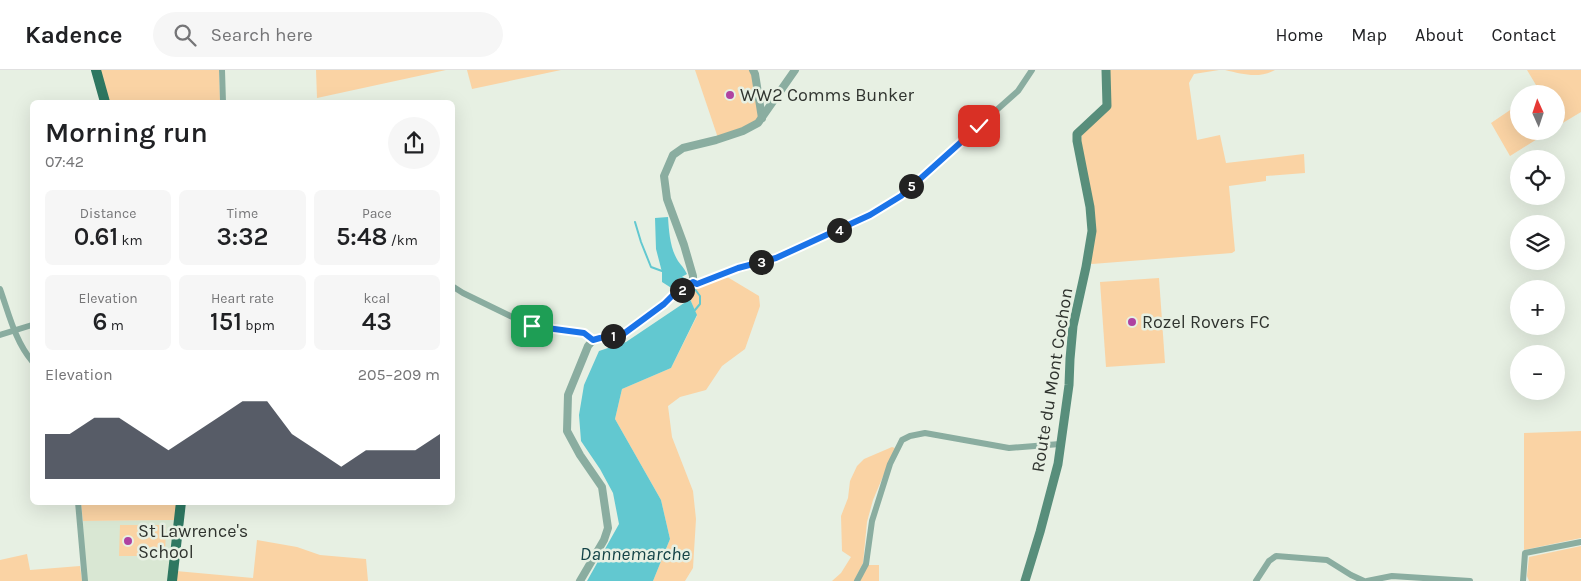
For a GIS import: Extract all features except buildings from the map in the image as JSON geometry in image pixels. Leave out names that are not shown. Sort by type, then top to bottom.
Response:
[{"type":"main road","points":[[96,70],[105,100]]},
{"type":"main road","name":"Route du Mont Cochon","points":[[1025,581],[1058,464],[1070,385],[1073,326],[1092,231],[1090,207],[1077,134],[1107,106],[1106,70]]},
{"type":"main road","points":[[172,581],[181,505]]},
{"type":"street","points":[[222,70],[223,100]]},
{"type":"street","points":[[754,70],[762,118]]},
{"type":"street","points":[[693,282],[684,245],[667,199],[664,176],[668,165],[673,155],[683,148],[743,132],[758,123],[795,70]]},
{"type":"street","points":[[580,581],[604,540],[608,528],[602,487],[567,432],[568,395],[588,346],[593,340],[622,335],[664,304],[673,295],[693,282],[697,284],[738,268],[776,258],[870,215],[901,196],[1018,91],[1032,70]]},
{"type":"street","points":[[455,288],[532,326],[584,333],[593,340]]},
{"type":"street","points":[[0,289],[15,330],[25,353],[30,359]]},
{"type":"street","points":[[0,335],[30,326]]},
{"type":"street","points":[[857,581],[866,564],[872,521],[890,464],[902,440],[910,436],[926,433],[1009,448],[1060,444]]},
{"type":"street","points":[[78,505],[85,581]]},
{"type":"street","points":[[1523,581],[1525,553],[1581,542]]},
{"type":"street","points":[[1256,581],[1269,561],[1276,556],[1327,560],[1351,575],[1366,581],[1392,576],[1470,581]]},
{"type":"shaded area","points":[[100,70],[219,70],[220,100],[108,100]]},
{"type":"shaded area","points":[[316,70],[446,70],[317,98]]},
{"type":"shaded area","points":[[467,70],[561,70],[472,89]]},
{"type":"shaded area","points":[[695,70],[750,70],[753,76],[759,117],[756,122],[718,138]]},
{"type":"shaded area","points":[[1108,70],[1219,70],[1194,74],[1189,83],[1197,140],[1220,135],[1226,163],[1304,154],[1305,173],[1266,176],[1266,181],[1229,186],[1235,251],[1232,253],[1090,263],[1095,229],[1081,141],[1082,135],[1108,109]]},
{"type":"shaded area","points":[[1225,70],[1275,70],[1256,75]]},
{"type":"shaded area","points":[[1527,70],[1581,70],[1581,112],[1565,122],[1565,85],[1536,85]]},
{"type":"shaded area","points":[[1510,110],[1510,140],[1536,140],[1520,150],[1510,150],[1510,156],[1491,123]]},
{"type":"shaded area","points":[[724,275],[759,296],[760,306],[745,349],[722,366],[706,390],[680,397],[668,406],[672,437],[693,491],[696,519],[693,568],[685,581],[653,581],[670,539],[661,500],[615,419],[622,389],[671,368],[697,316],[690,299],[695,289]]},
{"type":"shaded area","name":"Rozel Rovers FC","points":[[1159,278],[1165,363],[1106,367],[1100,282]]},
{"type":"shaded area","points":[[1581,431],[1581,538],[1524,550],[1524,433]]},
{"type":"shaded area","points":[[892,447],[895,448],[873,500],[867,522],[863,563],[854,581],[832,581],[841,573],[851,557],[842,551],[841,516],[848,498],[850,481],[857,466],[864,459]]},
{"type":"shaded area","points":[[81,505],[178,505],[176,520],[83,521]]},
{"type":"shaded area","name":"St Lawrence's School","points":[[176,520],[169,581],[87,581],[83,521]]},
{"type":"shaded area","points":[[120,525],[166,525],[165,556],[119,556]]},
{"type":"shaded area","points":[[257,540],[297,547],[320,555],[366,559],[368,581],[175,581],[176,571],[253,578]]},
{"type":"shaded area","points":[[1581,546],[1581,581],[1529,581],[1527,576],[1529,557]]},
{"type":"shaded area","points":[[27,554],[30,570],[80,566],[82,581],[0,581],[0,560]]},
{"type":"shaded area","points":[[867,565],[879,565],[879,581],[859,581]]},
{"type":"water","points":[[668,217],[673,251],[687,274],[678,279],[676,289],[662,282],[662,272],[656,249],[655,218]]},
{"type":"water","name":"Dannemarche","points":[[690,299],[697,315],[671,368],[622,389],[615,419],[661,500],[670,539],[653,581],[587,581],[619,524],[613,493],[600,469],[581,441],[579,415],[584,385],[599,351],[626,342]]},
{"type":"waterway","points":[[635,222],[651,267],[662,271]]},
{"type":"waterway","points":[[681,277],[688,281]]},
{"type":"waterway","points":[[694,288],[700,296],[700,304],[695,310]]},
{"type":"place","name":"WW2 Comms Bunker","points":[[730,95]]},
{"type":"place","name":"Rozel Rovers FC","points":[[1132,322]]},
{"type":"place","name":"St Lawrence's School","points":[[128,541]]},
{"type":"route","points":[[532,326],[584,333],[593,340],[622,335],[664,304],[673,295],[693,282],[697,284],[738,268],[776,258],[870,215],[901,196],[979,126]]}]
